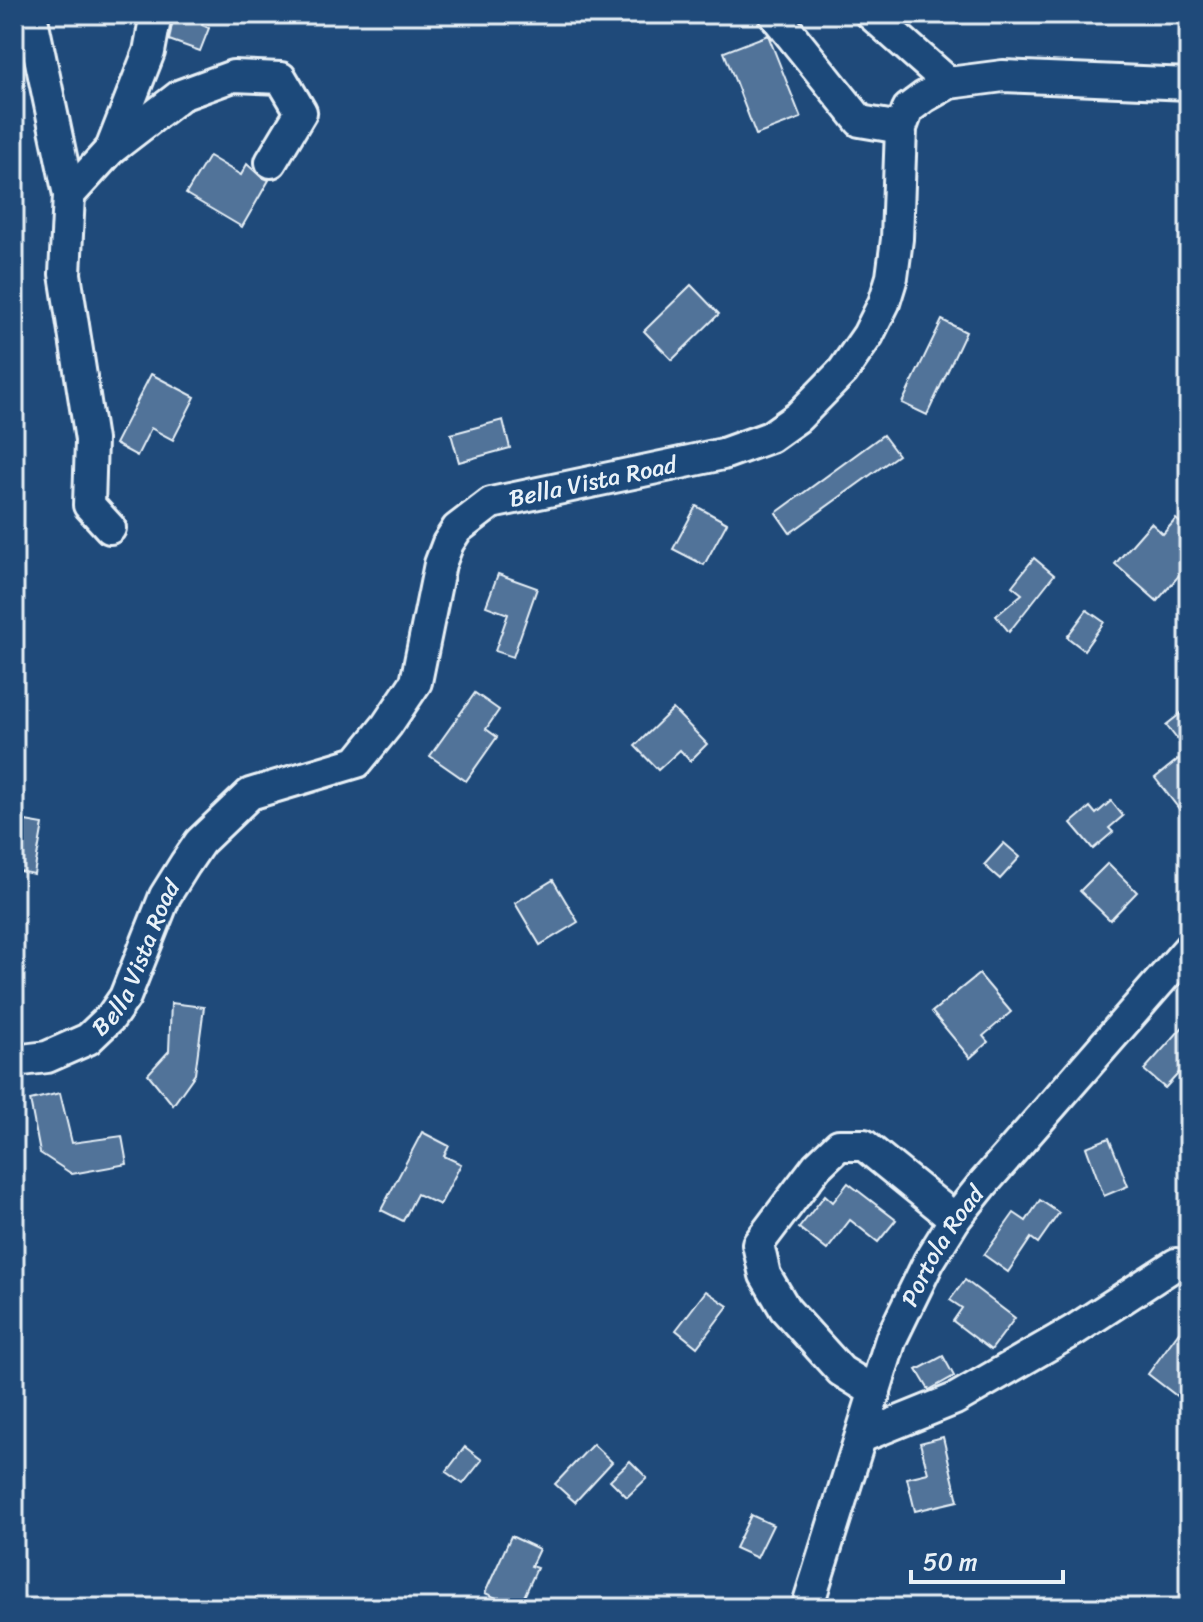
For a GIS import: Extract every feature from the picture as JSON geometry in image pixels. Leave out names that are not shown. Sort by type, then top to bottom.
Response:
[{"type":"street","points":[[31,14],[69,195],[65,274],[91,440],[89,505],[110,528]]},
{"type":"street","points":[[111,149],[149,52],[156,14]]},
{"type":"street","points":[[774,14],[860,121],[901,128],[908,109],[949,83],[1003,76],[1189,84]]},
{"type":"street","points":[[871,14],[949,83]]},
{"type":"street","points":[[69,195],[111,149],[181,95],[233,76],[281,78],[301,112],[271,162]]},
{"type":"street","name":"Bella Vista Road","points":[[14,1061],[47,1057],[88,1039],[111,1017],[125,997],[165,896],[178,874],[200,842],[250,794],[357,762],[416,682],[440,564],[457,529],[475,513],[491,503],[723,454],[770,437],[798,417],[843,371],[868,335],[884,303],[892,277],[897,239],[901,128]]},
{"type":"street","name":"Portola Road","points":[[807,1608],[891,1339],[907,1302],[955,1219],[1189,948]]},
{"type":"street","points":[[875,1392],[841,1371],[785,1309],[765,1275],[758,1244],[817,1166],[839,1145],[864,1145],[955,1219]]},
{"type":"street","points":[[861,1437],[955,1399],[1073,1331],[1176,1264],[1189,1266]]},
{"type":"building","points":[[174,14],[206,14],[202,25],[209,28],[200,51],[169,40]]},
{"type":"building","points":[[768,35],[801,118],[756,135],[724,52]]},
{"type":"building","points":[[209,156],[241,175],[247,164],[269,180],[242,227],[186,194]]},
{"type":"building","points":[[691,285],[719,314],[672,360],[644,331]]},
{"type":"building","points":[[942,320],[966,332],[927,415],[902,403]]},
{"type":"building","points":[[151,374],[195,397],[173,440],[151,428],[137,456],[115,444]]},
{"type":"building","points":[[503,420],[510,448],[459,462],[451,434]]},
{"type":"building","points":[[883,435],[898,455],[790,533],[776,513]]},
{"type":"building","points":[[696,506],[727,523],[704,565],[673,549]]},
{"type":"building","points":[[1176,519],[1189,530],[1189,564],[1157,601],[1115,564],[1151,523],[1163,534]]},
{"type":"building","points":[[1034,558],[1054,575],[1009,632],[996,616],[1022,594],[1012,586]]},
{"type":"building","points":[[498,574],[537,588],[513,657],[495,651],[508,614],[486,606]]},
{"type":"building","points":[[1087,610],[1104,622],[1084,650],[1067,637]]},
{"type":"building","points":[[475,693],[499,710],[486,729],[497,737],[466,781],[430,756]]},
{"type":"building","points":[[1189,707],[1189,803],[1180,810],[1155,778],[1187,752],[1166,725]]},
{"type":"building","points":[[673,709],[707,744],[690,761],[680,750],[658,770],[635,746]]},
{"type":"building","points":[[1111,801],[1123,816],[1109,828],[1113,832],[1093,849],[1071,823],[1090,807],[1096,814]]},
{"type":"building","points":[[14,819],[43,824],[34,874],[14,870]]},
{"type":"building","points":[[1004,843],[1020,857],[1000,879],[984,865]]},
{"type":"building","points":[[1108,863],[1137,892],[1110,920],[1080,891]]},
{"type":"building","points":[[553,880],[578,922],[540,945],[515,903]]},
{"type":"building","points":[[979,974],[1011,1012],[983,1036],[988,1042],[970,1058],[932,1012]]},
{"type":"building","points":[[171,1003],[204,1007],[195,1074],[173,1105],[148,1074],[169,1051]]},
{"type":"building","points":[[1189,1020],[1189,1062],[1165,1088],[1144,1070]]},
{"type":"building","points":[[60,1093],[72,1143],[122,1136],[127,1164],[72,1174],[40,1153],[30,1100]]},
{"type":"building","points":[[422,1132],[449,1146],[444,1156],[461,1164],[440,1205],[417,1194],[403,1221],[381,1210]]},
{"type":"building","points":[[1109,1138],[1128,1186],[1104,1196],[1086,1147]]},
{"type":"building","points":[[848,1183],[896,1220],[878,1242],[850,1220],[827,1250],[799,1228],[825,1195],[833,1202]]},
{"type":"building","points":[[1040,1200],[1059,1213],[1038,1243],[1031,1238],[1008,1272],[984,1255],[1014,1213],[1026,1221]]},
{"type":"building","points":[[965,1280],[1015,1318],[991,1350],[953,1321],[962,1308],[950,1300]]},
{"type":"building","points":[[706,1291],[728,1306],[697,1347],[676,1330]]},
{"type":"building","points":[[1189,1318],[1189,1382],[1178,1397],[1148,1374]]},
{"type":"building","points":[[943,1356],[954,1376],[929,1390],[917,1370]]},
{"type":"building","points":[[943,1437],[958,1501],[915,1511],[907,1478],[928,1473],[920,1443]]},
{"type":"building","points":[[593,1444],[612,1462],[575,1502],[555,1484]]},
{"type":"building","points":[[465,1447],[482,1460],[463,1484],[446,1472]]},
{"type":"building","points":[[630,1461],[647,1478],[627,1497],[610,1480]]},
{"type":"building","points":[[751,1515],[773,1525],[757,1558],[735,1548]]},
{"type":"building","points":[[511,1536],[539,1549],[531,1566],[537,1568],[519,1608],[485,1593]]}]
